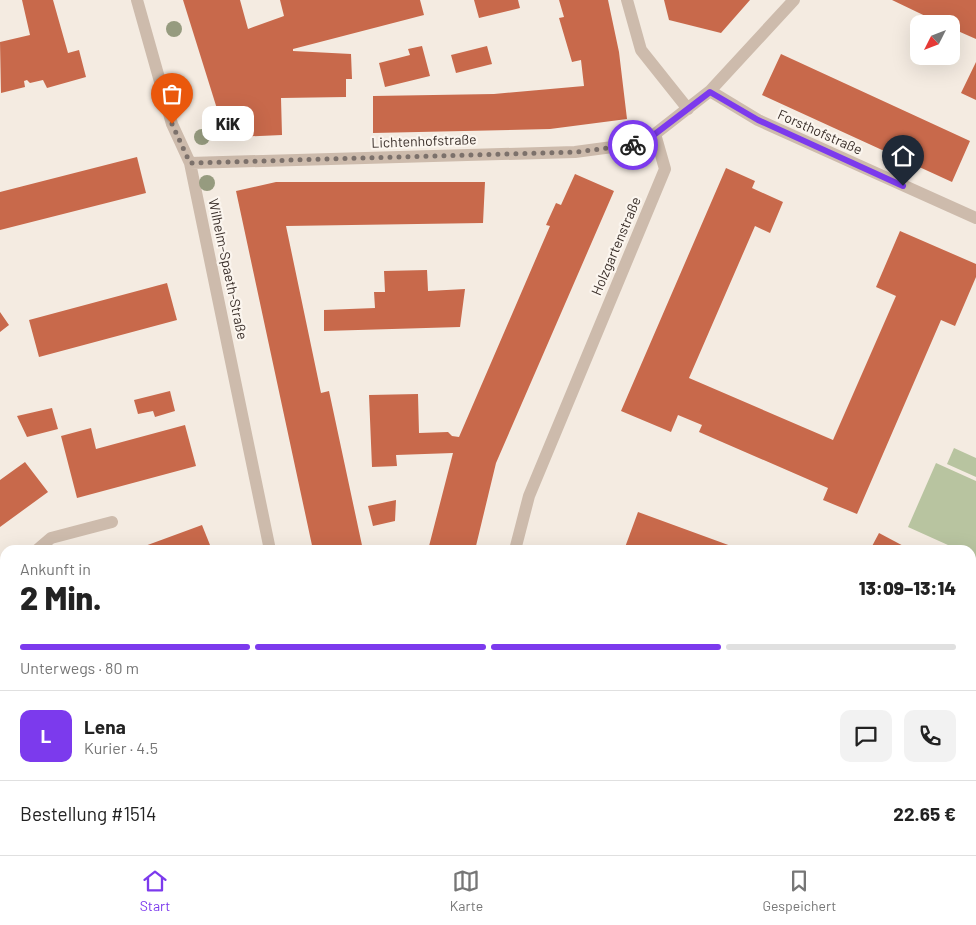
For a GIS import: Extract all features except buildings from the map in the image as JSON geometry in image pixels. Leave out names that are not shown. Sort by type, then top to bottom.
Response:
[{"type":"street","name":"Wilhelm-Spaeth-Straße","points":[[137,0],[172,124],[190,163],[269,545]]},
{"type":"street","points":[[627,0],[641,50],[688,109]]},
{"type":"street","points":[[655,134],[710,92],[794,0]]},
{"type":"street","name":"Forsthofstraße","points":[[710,92],[758,120],[976,218]]},
{"type":"street","name":"Lichtenhofstraße","points":[[190,163],[576,152],[635,144],[655,134]]},
{"type":"street","name":"Holzgartenstraße","points":[[516,545],[529,496],[665,169],[655,134]]},
{"type":"street","points":[[43,545],[51,538],[112,522]]},
{"type":"green space","points":[[954,448],[976,458],[976,477],[947,464]]},
{"type":"green space","points":[[936,463],[976,481],[976,545],[948,545],[908,527]]},
{"type":"way so far","points":[[172,124],[190,163],[576,152],[633,145]]},
{"type":"place","name":"KiK","points":[[172,124]]},
{"type":"route","points":[[633,145],[655,134],[710,92],[758,120],[903,186]]}]
